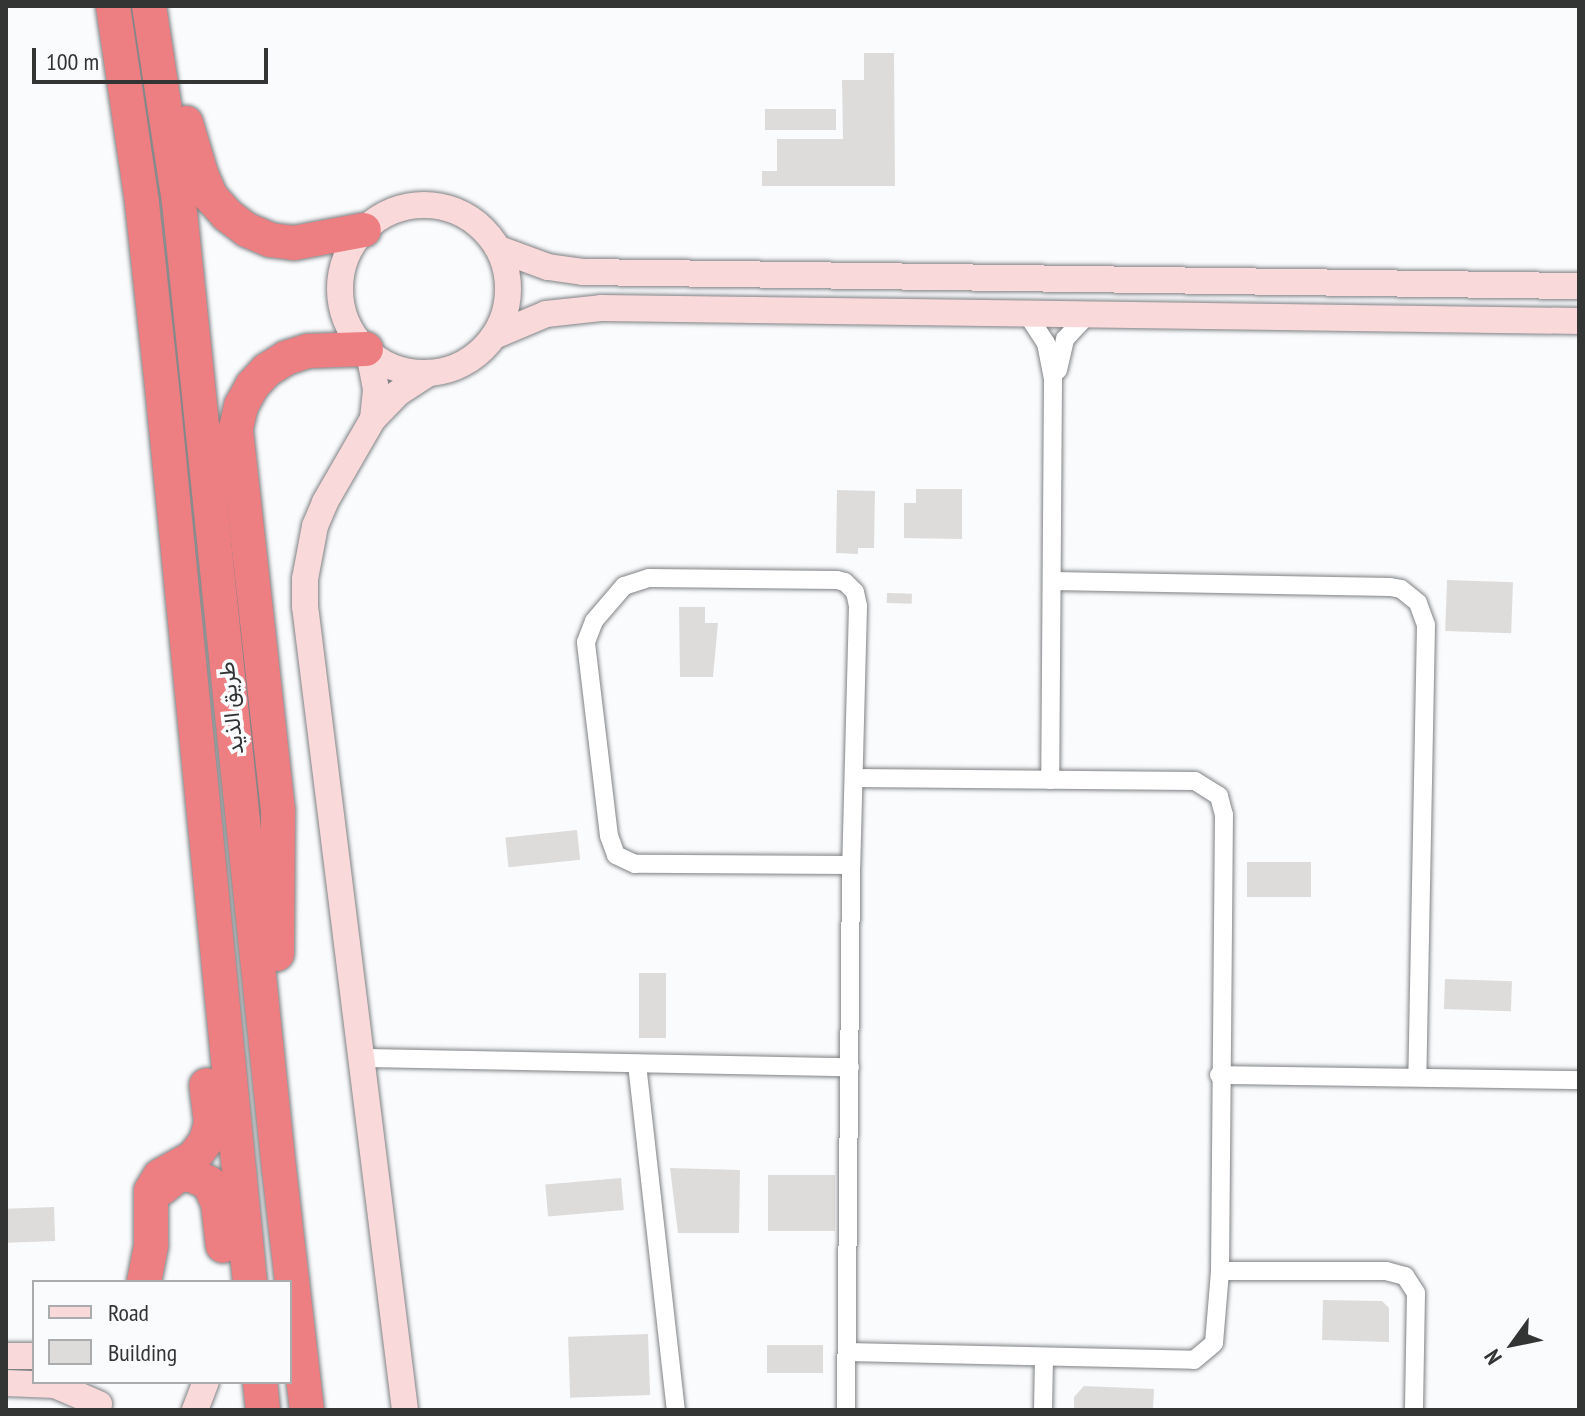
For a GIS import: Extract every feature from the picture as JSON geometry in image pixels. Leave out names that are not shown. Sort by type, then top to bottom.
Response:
[{"type":"highway","name":"طريق الذيد","points":[[113,6],[149,266],[250,1280]]},
{"type":"highway","name":"طريق الذيد","points":[[151,6],[179,202],[292,1280]]},
{"type":"highway","points":[[151,6],[170,51],[195,157],[205,186],[218,207],[247,230],[281,242],[318,241],[364,230]]},
{"type":"highway","points":[[279,1169],[293,1147],[295,1134],[276,939],[278,811],[236,428],[241,406],[252,386],[267,370],[286,358],[308,351],[368,351]]},
{"type":"highway","points":[[144,1280],[151,1245],[151,1191],[167,1171],[194,1157],[209,1132],[199,1009],[200,989],[215,952]]},
{"type":"highway","points":[[170,1280],[157,1200],[168,1181],[189,1174],[209,1183],[215,1192],[228,1280]]},
{"type":"highway","name":"طريق الذيد","points":[[292,1281],[307,1410]]},
{"type":"street","points":[[429,373],[403,371],[368,351],[350,328],[340,290],[348,251],[364,230],[401,207],[439,206],[474,221],[499,249],[507,274],[508,300],[494,336]]},
{"type":"street","points":[[499,249],[548,267],[583,272],[1579,286]]},
{"type":"street","points":[[405,1410],[305,606],[305,579],[315,526],[325,502],[373,419],[398,393],[429,373],[466,362],[494,336],[546,314],[582,309],[1579,321]]},
{"type":"street","points":[[1027,314],[1046,343],[1053,380],[1050,780]]},
{"type":"street","points":[[1053,380],[1065,339],[1087,315]]},
{"type":"street","points":[[368,351],[376,390],[373,419]]},
{"type":"street","points":[[846,1410],[851,865],[858,606],[855,592],[845,582],[642,578],[624,586],[590,627],[586,642],[609,836],[620,859],[635,864],[851,865]]},
{"type":"street","points":[[1052,581],[1390,587],[1401,589],[1418,603],[1426,625],[1417,1077]]},
{"type":"street","points":[[847,1352],[1185,1361],[1202,1356],[1217,1334],[1220,1271],[1219,1075],[1224,815],[1219,796],[1213,789],[1195,781],[854,778]]},
{"type":"street","points":[[363,1058],[850,1067]]},
{"type":"street","points":[[637,1064],[676,1410]]},
{"type":"street","points":[[1219,1075],[1579,1080]]},
{"type":"street","points":[[1220,1271],[1386,1271],[1405,1276],[1416,1293],[1414,1410]]},
{"type":"street","points":[[6,1356],[32,1356]]},
{"type":"street","points":[[1043,1410],[1044,1359]]},
{"type":"street","points":[[6,1383],[55,1385],[98,1399]]},
{"type":"street","points":[[195,1410],[205,1384]]},
{"type":"building","points":[[864,53],[894,53],[895,186],[762,186],[762,171],[777,171],[777,139],[843,139],[842,80],[864,80]]},
{"type":"building","points":[[765,109],[836,109],[836,130],[765,130]]},
{"type":"building","points":[[916,489],[962,489],[962,539],[904,538],[904,503],[916,503]]},
{"type":"building","points":[[837,490],[875,491],[874,548],[858,548],[858,554],[836,553]]},
{"type":"building","points":[[1447,580],[1513,582],[1511,633],[1445,631]]},
{"type":"building","points":[[887,593],[912,594],[912,604],[887,603]]},
{"type":"building","points":[[679,607],[705,607],[705,623],[718,623],[713,677],[680,677]]},
{"type":"building","points":[[577,830],[580,860],[509,867],[505,838]]},
{"type":"building","points":[[1247,862],[1311,862],[1311,897],[1247,897]]},
{"type":"building","points":[[639,973],[666,973],[666,1038],[639,1038]]},
{"type":"building","points":[[1445,979],[1512,981],[1511,1011],[1444,1009]]},
{"type":"building","points":[[670,1168],[740,1170],[739,1233],[678,1233]]},
{"type":"building","points":[[768,1175],[835,1175],[835,1231],[768,1231]]},
{"type":"building","points":[[621,1178],[624,1210],[548,1217],[545,1185]]},
{"type":"building","points":[[54,1207],[55,1241],[7,1243],[6,1209]]},
{"type":"building","points":[[1323,1300],[1382,1301],[1389,1308],[1389,1342],[1322,1340]]},
{"type":"building","points":[[648,1334],[650,1395],[570,1398],[568,1337]]},
{"type":"building","points":[[767,1345],[823,1345],[823,1373],[767,1373]]},
{"type":"building","points":[[1084,1386],[1154,1389],[1153,1410],[1074,1410],[1074,1397]]}]
